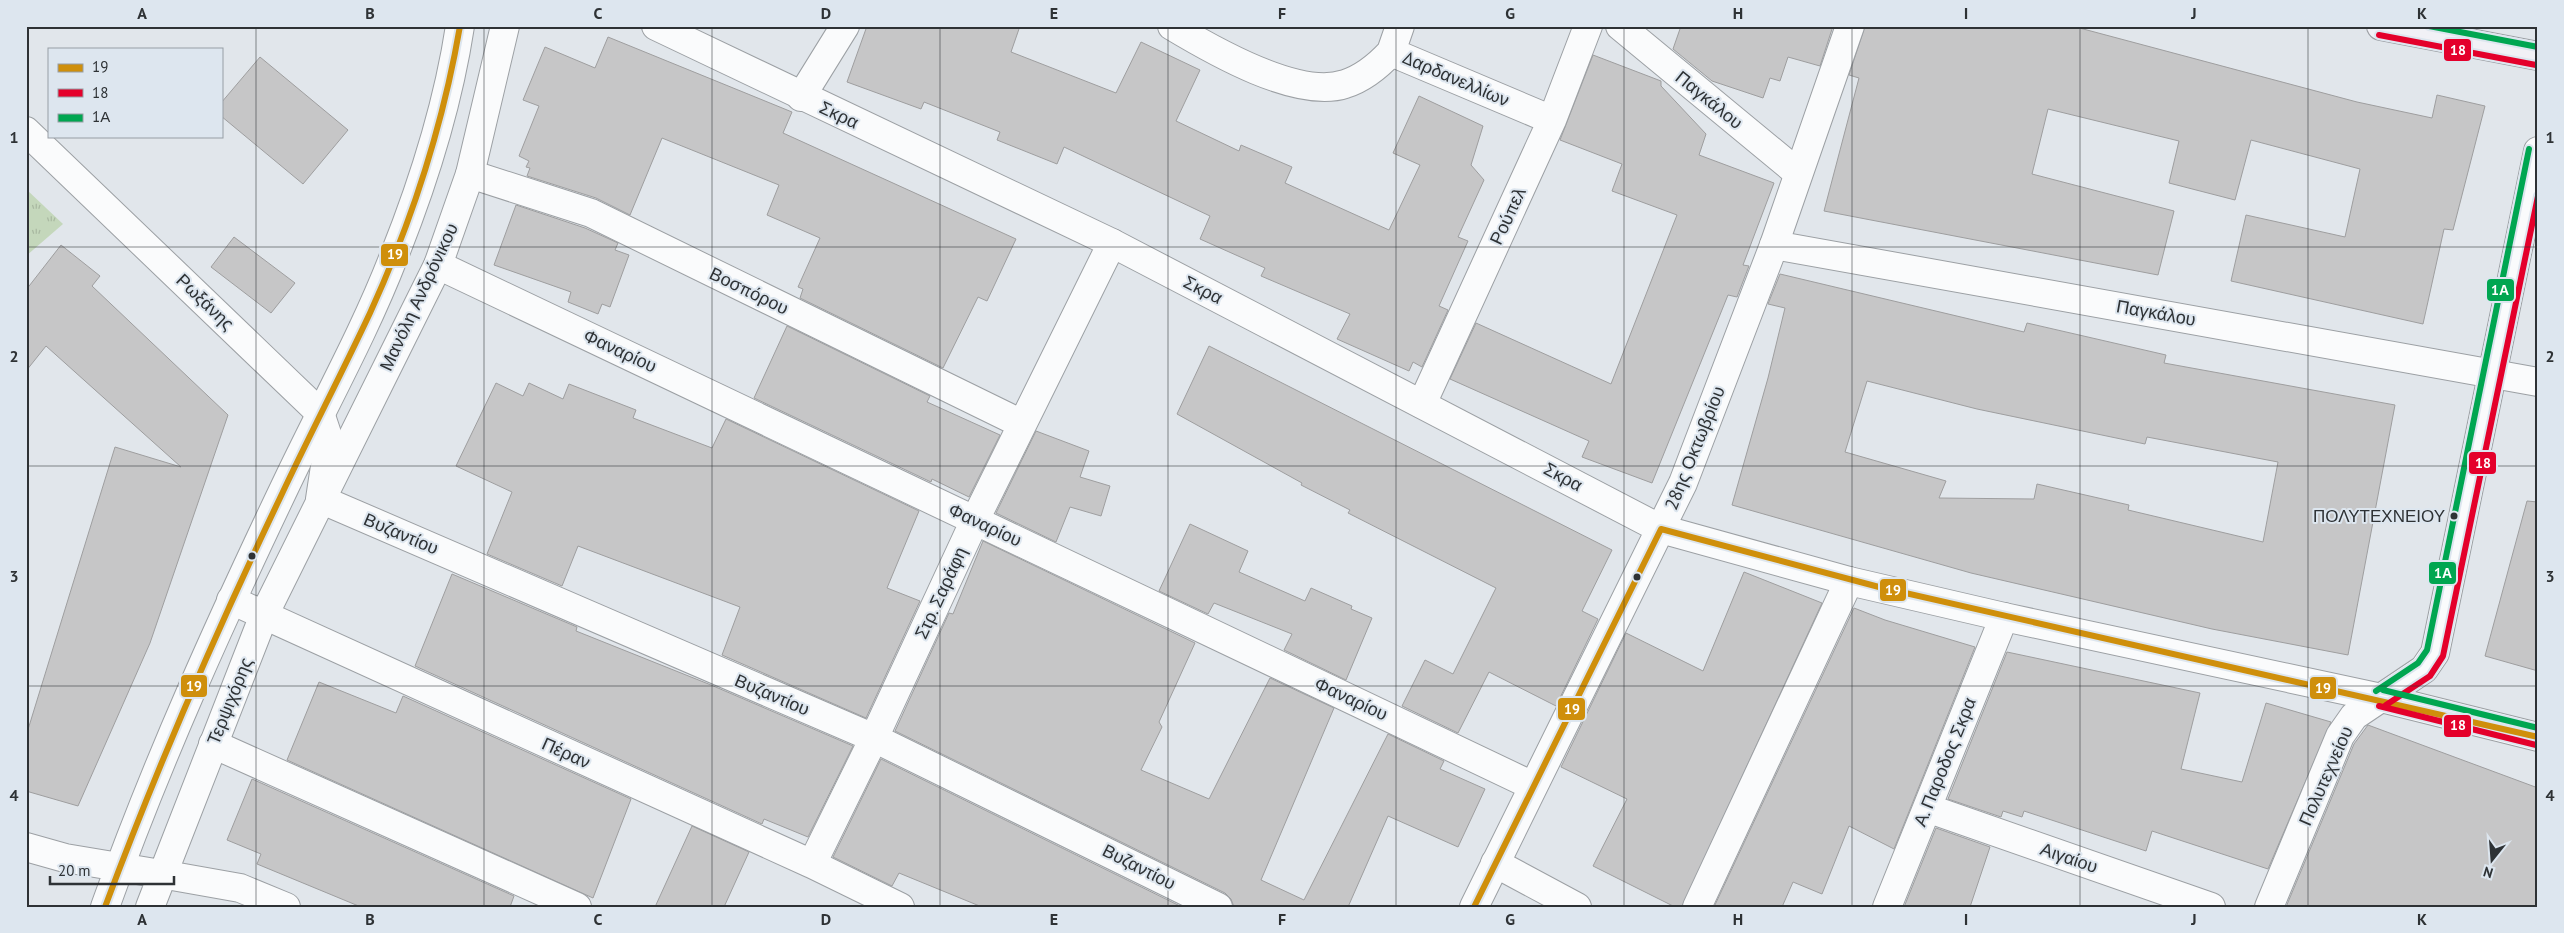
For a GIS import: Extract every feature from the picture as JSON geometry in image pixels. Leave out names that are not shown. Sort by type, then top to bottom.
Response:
[{"type":"main road","points":[[2381,26],[2538,56]]},
{"type":"street","points":[[105,907],[177,721],[231,600],[394,256],[435,140],[447,97],[460,26]]},
{"type":"street","name":"Μανόλη Ανδρόνικου","points":[[320,498],[438,265],[470,174],[505,26]]},
{"type":"street","name":"Σκρα","points":[[656,26],[801,97],[1112,243],[1662,529],[1849,581],[2004,617],[2381,698],[2538,737]]},
{"type":"street","points":[[801,97],[845,26]]},
{"type":"street","name":"Δαρδανελλίων","points":[[1172,26],[1219,53],[1279,79],[1328,87],[1344,84],[1366,74],[1380,65],[1391,52],[1552,120]]},
{"type":"street","points":[[1391,52],[1400,26]]},
{"type":"street","name":"Ρούπελ","points":[[1422,404],[1552,120],[1588,26]]},
{"type":"street","name":"Παγκάλου","points":[[1620,26],[1798,174]]},
{"type":"street","name":"28ης Οκτωβρίου","points":[[1474,907],[1662,529],[1696,451],[1774,245],[1850,26]]},
{"type":"street","name":"Ρωξάνης","points":[[26,131],[320,413],[329,440],[320,498]]},
{"type":"street","name":"Πολυτεχνείου","points":[[2269,907],[2340,736],[2354,716],[2424,670],[2435,653],[2538,151]]},
{"type":"street","name":"Βοσπόρου","points":[[470,174],[591,214],[1022,424]]},
{"type":"street","name":"Στρ. Σαράφη","points":[[812,864],[874,738],[975,520],[1112,243]]},
{"type":"street","name":"Παγκάλου","points":[[1774,245],[2538,382]]},
{"type":"street","name":"Φαναρίου","points":[[438,265],[1533,786]]},
{"type":"street","name":"Τερψιχόρης","points":[[150,907],[161,874],[264,615],[320,498]]},
{"type":"street","name":"Βυζαντίου","points":[[320,498],[874,738],[1218,907]]},
{"type":"street","points":[[1697,907],[1849,581]]},
{"type":"street","name":"Πέραν","points":[[231,600],[812,864],[900,907]]},
{"type":"street","name":"Α. Παροδος Σκρα","points":[[1887,907],[2004,617]]},
{"type":"street","points":[[213,744],[577,907]]},
{"type":"street","name":"Αιγαίου","points":[[1926,808],[2210,907]]},
{"type":"street","points":[[26,847],[64,858],[240,888],[286,907]]},
{"type":"street","points":[[1495,863],[1576,907]]},
{"type":"green space","points":[[26,189],[63,224],[26,256]]},
{"type":"building","points":[[867,26],[1020,26],[1011,52],[1116,93],[1141,42],[1200,70],[1176,121],[1239,151],[1241,145],[1292,167],[1285,183],[1389,230],[1420,165],[1393,153],[1419,96],[1483,126],[1471,165],[1484,180],[1458,237],[1468,241],[1439,306],[1448,310],[1422,367],[1413,362],[1409,371],[1337,339],[1350,314],[1261,276],[1265,268],[1200,239],[1210,216],[1064,147],[1057,164],[997,140],[1000,132],[924,102],[921,109],[847,82]]},
{"type":"building","points":[[1681,26],[1833,26],[1820,66],[1788,57],[1780,81],[1770,78],[1763,98],[1712,81],[1673,49]]},
{"type":"building","points":[[1865,26],[2072,26],[2357,102],[2432,118],[2437,95],[2485,106],[2453,230],[2444,229],[2423,324],[2231,281],[2246,215],[2345,237],[2360,169],[2251,140],[2235,200],[2169,183],[2179,141],[2048,109],[2032,174],[2174,211],[2158,275],[1824,211],[1859,78],[1849,75]]},
{"type":"building","points":[[608,37],[792,112],[783,133],[1016,239],[987,301],[978,297],[943,368],[800,298],[803,289],[798,287],[820,238],[767,215],[779,185],[662,138],[630,215],[596,198],[527,176],[530,168],[526,167],[529,161],[519,156],[539,106],[523,100],[545,47],[595,68]]},
{"type":"building","points":[[1593,55],[1661,81],[1661,86],[1706,134],[1699,155],[1774,183],[1743,265],[1749,266],[1737,297],[1728,295],[1652,483],[1582,457],[1589,441],[1450,379],[1476,323],[1611,384],[1677,215],[1612,191],[1622,164],[1560,140]]},
{"type":"building","points":[[260,57],[348,130],[303,184],[222,117],[222,102]]},
{"type":"building","points":[[516,205],[585,228],[618,243],[615,250],[629,255],[610,307],[602,304],[598,314],[568,302],[571,292],[494,265]]},
{"type":"building","points":[[234,237],[295,283],[271,313],[211,267]]},
{"type":"building","points":[[61,245],[100,276],[92,286],[228,415],[150,643],[78,806],[26,791],[26,736],[115,447],[181,467],[46,346],[26,371],[26,290]]},
{"type":"building","points":[[1780,274],[2024,332],[2027,323],[2166,355],[2164,363],[2395,405],[2348,655],[2212,629],[1971,573],[1732,505],[1768,378],[1785,308],[1768,304]],"holes":[[[1867,381],[1977,409],[2145,444],[2147,437],[2278,462],[2263,542],[2128,510],[2129,505],[2037,484],[2034,499],[1939,498],[1946,481],[1845,452]]]},
{"type":"building","points":[[787,326],[930,396],[927,402],[1000,435],[969,497],[932,479],[931,482],[754,398]]},
{"type":"building","points":[[1209,346],[1612,550],[1582,611],[1598,619],[1556,706],[1489,672],[1458,733],[1402,706],[1425,660],[1453,674],[1496,588],[1348,513],[1350,510],[1301,485],[1302,483],[1177,414]]},
{"type":"building","points":[[496,383],[523,396],[529,383],[563,399],[569,384],[636,410],[633,418],[712,448],[726,419],[919,511],[887,588],[920,601],[866,718],[722,655],[740,607],[578,546],[562,586],[487,554],[512,492],[456,466]]},
{"type":"building","points":[[1036,431],[1089,451],[1080,477],[1110,486],[1101,516],[1070,507],[1056,542],[996,513]]},
{"type":"building","points":[[2527,501],[2538,502],[2538,671],[2485,656]]},
{"type":"building","points":[[1190,524],[1248,551],[1239,572],[1305,601],[1311,588],[1352,606],[1351,609],[1372,618],[1346,680],[1284,650],[1292,634],[1214,603],[1208,614],[1159,591]]},
{"type":"building","points":[[983,541],[1195,643],[1159,722],[1162,727],[1141,770],[1209,799],[1270,678],[1334,708],[1261,880],[1304,900],[1388,734],[1444,761],[1440,769],[1485,789],[1458,847],[1388,816],[1348,907],[1234,907],[1231,899],[1225,893],[895,731],[949,613],[953,614]]},
{"type":"building","points":[[1744,572],[1822,603],[1682,907],[1675,907],[1593,866],[1627,799],[1561,767],[1626,633],[1703,671]]},
{"type":"building","points":[[452,574],[577,627],[576,631],[711,685],[853,746],[808,837],[764,819],[762,824],[415,666]]},
{"type":"building","points":[[1854,608],[1885,620],[1975,647],[1894,849],[1849,826],[1822,894],[1793,882],[1782,907],[1714,907]]},
{"type":"building","points":[[2007,652],[2200,693],[2181,769],[2242,782],[2266,703],[2331,722],[2268,869],[2152,831],[2146,851],[2024,811],[2022,817],[2003,811],[2001,817],[1948,799]]},
{"type":"building","points":[[319,682],[396,713],[403,696],[631,799],[593,898],[287,760]]},
{"type":"building","points":[[2368,725],[2538,788],[2538,907],[2286,907],[2354,744]]},
{"type":"building","points":[[881,759],[1182,907],[982,907],[899,873],[892,886],[833,857]]},
{"type":"building","points":[[252,779],[514,896],[510,907],[361,907],[257,864],[261,854],[227,840]]},
{"type":"building","points":[[692,826],[749,852],[724,907],[655,907]]},
{"type":"building","points":[[1936,828],[1990,847],[1970,907],[1904,907]]},
{"type":"transit line","name":"19","points":[[105,907],[166,751],[210,649],[385,278],[412,208],[435,136],[445,100],[460,26]]},
{"type":"transit line","name":"1Α","points":[[2429,26],[2538,47]]},
{"type":"transit line","name":"18","points":[[2379,35],[2536,65]]},
{"type":"transit line","name":"1Α","points":[[2376,691],[2418,663],[2427,650],[2529,149]]},
{"type":"transit line","name":"18","points":[[2386,705],[2430,676],[2443,656],[2538,196]]},
{"type":"transit line","name":"19","points":[[1474,907],[1661,529],[1879,587],[2538,737]]},
{"type":"transit line","name":"1Α","points":[[2383,690],[2538,728]]},
{"type":"transit line","name":"18","points":[[2379,706],[2536,745]]},
{"type":"place","name":"ΠΟΛΥΤΕΧΝΕΙΟΥ","points":[[2454,516]]}]
